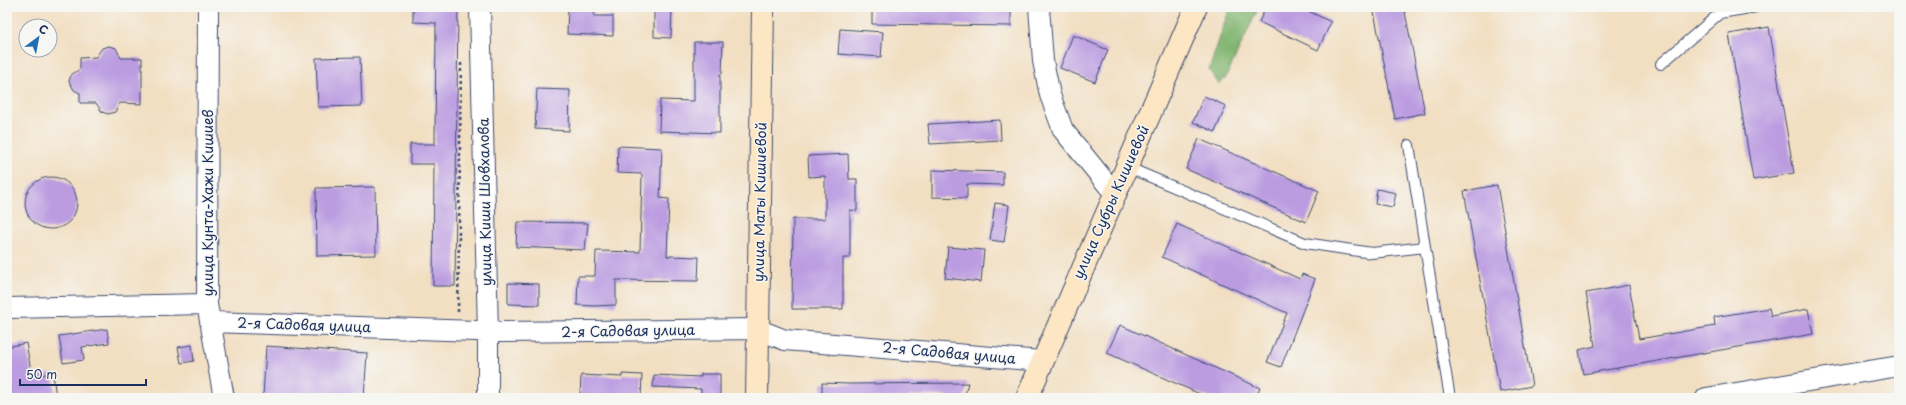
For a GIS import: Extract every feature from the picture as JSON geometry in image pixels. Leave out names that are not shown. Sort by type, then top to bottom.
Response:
[{"type":"street","name":"улица Кунта-Хажи Кишиев","points":[[208,7],[210,313],[224,398]]},
{"type":"street","name":"улица Киши Шовхалова","points":[[480,7],[488,332],[488,398]]},
{"type":"street","name":"улица Маты Кишиевой","points":[[757,398],[763,7]]},
{"type":"street","points":[[1039,7],[1043,61],[1050,95],[1064,130],[1115,194]]},
{"type":"street","name":"улица Субры Кишиевой","points":[[1027,398],[1196,7]]},
{"type":"street","name":"2-я Садовая улица","points":[[7,308],[210,313],[488,332],[757,329],[785,340],[1042,361]]},
{"type":"street","points":[[1706,398],[1899,366]]},
{"type":"lane","points":[[1661,64],[1720,13],[1756,7]]},
{"type":"lane","points":[[1409,145],[1424,247],[1450,398]]},
{"type":"lane","points":[[1127,167],[1305,243],[1372,253],[1424,247]]},
{"type":"path","points":[[458,313],[462,62]]},
{"type":"green space","points":[[1230,7],[1259,7],[1225,79],[1219,84],[1209,70]]},
{"type":"building","points":[[413,7],[458,7],[455,286],[433,286],[434,164],[410,164],[410,144],[435,144],[436,23],[413,22]]},
{"type":"building","points":[[568,7],[594,7],[594,16],[613,16],[613,36],[567,34]]},
{"type":"building","points":[[654,7],[672,7],[671,38],[654,37]]},
{"type":"building","points":[[872,7],[1011,7],[1011,26],[872,24]]},
{"type":"building","points":[[1266,7],[1300,7],[1331,22],[1318,50],[1259,22]]},
{"type":"building","points":[[1373,7],[1404,7],[1425,113],[1395,119]]},
{"type":"building","points":[[1769,27],[1794,173],[1753,180],[1729,34]]},
{"type":"building","points":[[840,29],[883,32],[881,57],[838,54]]},
{"type":"building","points":[[1073,35],[1108,50],[1095,82],[1060,68]]},
{"type":"building","points":[[694,42],[723,42],[722,74],[720,74],[720,133],[659,131],[660,100],[694,101]]},
{"type":"building","points":[[109,46],[116,48],[121,58],[142,58],[142,104],[120,103],[115,112],[108,114],[102,112],[96,103],[80,103],[80,93],[74,90],[69,81],[71,75],[80,69],[80,58],[96,57],[102,48]]},
{"type":"building","points":[[360,57],[362,106],[318,107],[316,58]]},
{"type":"building","points":[[537,89],[570,90],[569,131],[535,129]]},
{"type":"building","points":[[1204,96],[1226,106],[1215,132],[1193,122]]},
{"type":"building","points":[[1000,120],[1001,140],[930,144],[928,124]]},
{"type":"building","points":[[1199,139],[1319,191],[1306,222],[1186,169]]},
{"type":"building","points":[[618,146],[662,148],[660,198],[669,199],[667,256],[699,257],[698,281],[616,280],[616,305],[577,305],[578,276],[595,276],[596,251],[640,252],[642,174],[617,173]]},
{"type":"building","points":[[848,154],[849,179],[857,179],[857,211],[850,210],[850,258],[843,258],[843,309],[792,309],[793,219],[825,219],[825,176],[809,177],[808,156]]},
{"type":"building","points":[[932,170],[1003,172],[1003,185],[967,184],[967,198],[932,197]]},
{"type":"building","points":[[46,177],[56,177],[70,184],[77,198],[77,208],[70,222],[56,229],[46,229],[36,225],[29,218],[25,208],[25,198],[29,188],[36,181]]},
{"type":"building","points":[[1497,185],[1532,386],[1500,392],[1464,191]]},
{"type":"building","points":[[375,187],[376,255],[317,256],[316,188]]},
{"type":"building","points":[[1377,189],[1396,193],[1393,207],[1375,204]]},
{"type":"building","points":[[995,203],[1009,205],[1004,242],[990,240]]},
{"type":"building","points":[[517,222],[588,223],[585,250],[516,247]]},
{"type":"building","points":[[1177,224],[1300,279],[1302,274],[1315,279],[1281,367],[1267,362],[1287,313],[1162,257]]},
{"type":"building","points":[[948,247],[984,250],[981,282],[945,278]]},
{"type":"building","points":[[508,283],[539,284],[539,305],[508,304]]},
{"type":"building","points":[[1629,285],[1639,339],[1715,326],[1714,317],[1769,308],[1771,316],[1808,309],[1813,334],[1583,374],[1579,350],[1595,346],[1586,293]]},
{"type":"building","points":[[1120,325],[1260,388],[1255,398],[1209,398],[1107,353]]},
{"type":"building","points":[[107,329],[109,343],[82,347],[84,360],[63,363],[59,336]]},
{"type":"building","points":[[26,343],[32,376],[53,373],[56,398],[37,398],[37,396],[12,398],[7,369],[7,347]]},
{"type":"building","points":[[192,345],[194,361],[181,363],[178,347]]},
{"type":"building","points":[[266,346],[367,353],[364,398],[263,397]]},
{"type":"building","points":[[622,374],[642,375],[641,398],[580,398],[581,375],[622,377]]},
{"type":"building","points":[[701,374],[720,374],[720,398],[701,398],[701,389],[653,387],[654,375],[701,377]]},
{"type":"building","points":[[822,383],[968,383],[964,398],[947,398],[948,396],[910,396],[910,398],[822,398]]}]
